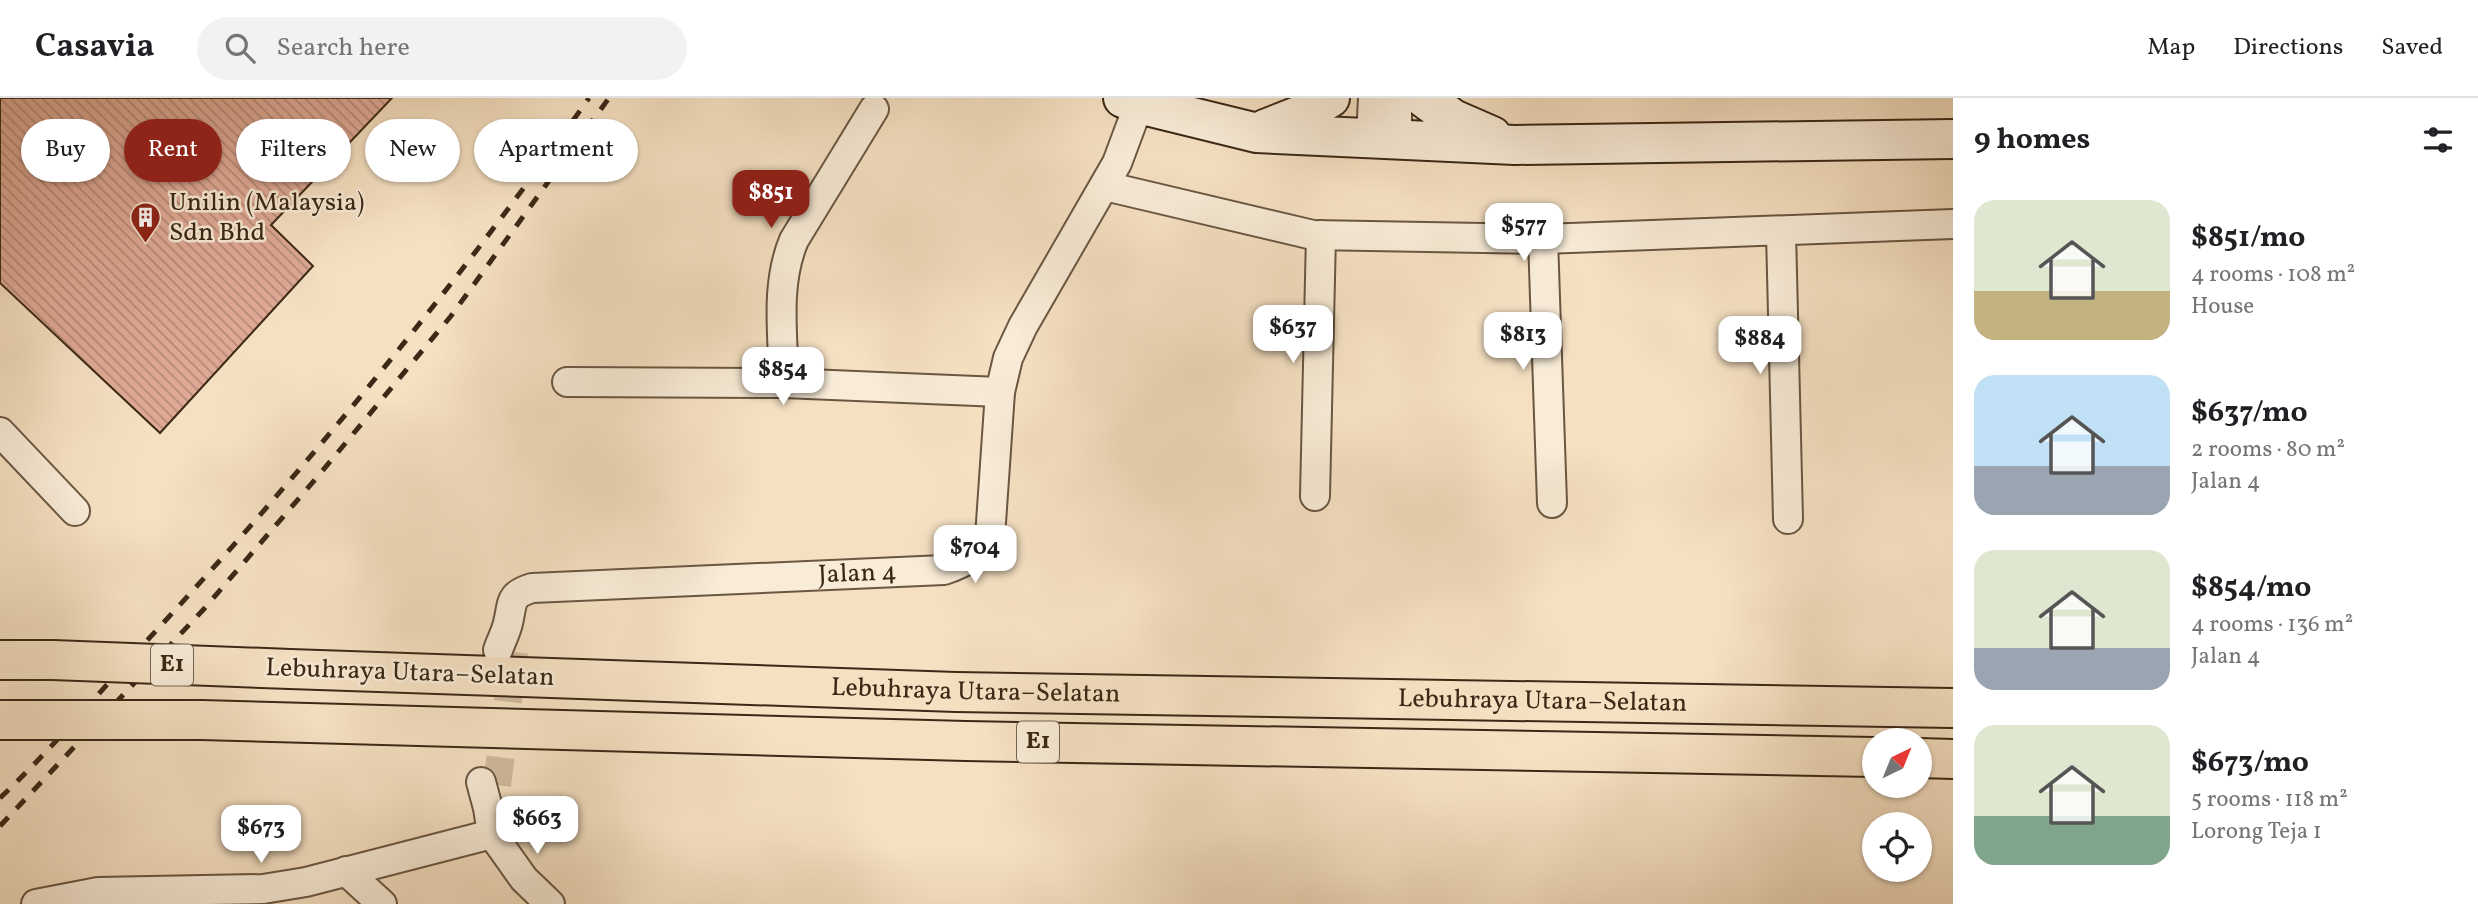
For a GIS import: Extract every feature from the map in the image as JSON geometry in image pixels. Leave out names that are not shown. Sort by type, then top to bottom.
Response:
[{"type":"highway","name":"Lebuhraya Utara–Selatan","points":[[0,660],[956,692],[1953,708]]},
{"type":"highway","name":"Lebuhraya Utara–Selatan","points":[[0,720],[201,720],[966,741],[1862,757]]},
{"type":"highway","points":[[1932,758],[1953,759]]},
{"type":"main road","points":[[1257,133],[1303,114],[1330,98]]},
{"type":"main road","points":[[1423,98],[1453,119],[1515,145]]},
{"type":"main road","points":[[1131,101],[1257,133],[1515,145],[1953,139]]},
{"type":"street","points":[[1373,98],[1384,138]]},
{"type":"street","points":[[1384,138],[1397,98]]},
{"type":"street","name":"Jalan 4","points":[[506,651],[512,601],[515,596],[532,588],[944,570],[962,564],[978,554],[990,537],[1000,392],[1008,358],[1023,326],[1122,153],[1131,101]]},
{"type":"street","points":[[784,383],[781,288],[789,252],[874,109]]},
{"type":"street","points":[[1105,186],[1321,235],[1544,239],[1953,224]]},
{"type":"street","points":[[1781,232],[1788,519]]},
{"type":"street","points":[[1315,496],[1321,235]]},
{"type":"street","points":[[1544,239],[1552,503]]},
{"type":"street","points":[[567,382],[784,383],[1000,392]]},
{"type":"street","points":[[0,432],[75,511]]},
{"type":"street","points":[[36,904],[98,892],[262,889],[306,882],[346,870],[489,802],[524,879],[550,904]]},
{"type":"street","points":[[346,870],[382,904]]},
{"type":"building","name":"Unilin (Malaysia) Sdn Bhd","points":[[0,98],[392,98],[372,119],[365,119],[365,126],[351,141],[351,119],[236,119],[236,182],[312,182],[271,225],[313,266],[160,433],[0,283]]},
{"type":"tunnel","points":[[497,785],[514,652]]},
{"type":"railway","points":[[0,798],[201,582],[317,448],[484,241],[589,98]]},
{"type":"railway","points":[[0,826],[203,610],[319,475],[451,316],[609,98]]},
{"type":"place","name":"Unilin (Malaysia) Sdn Bhd","points":[[146,245]]}]
